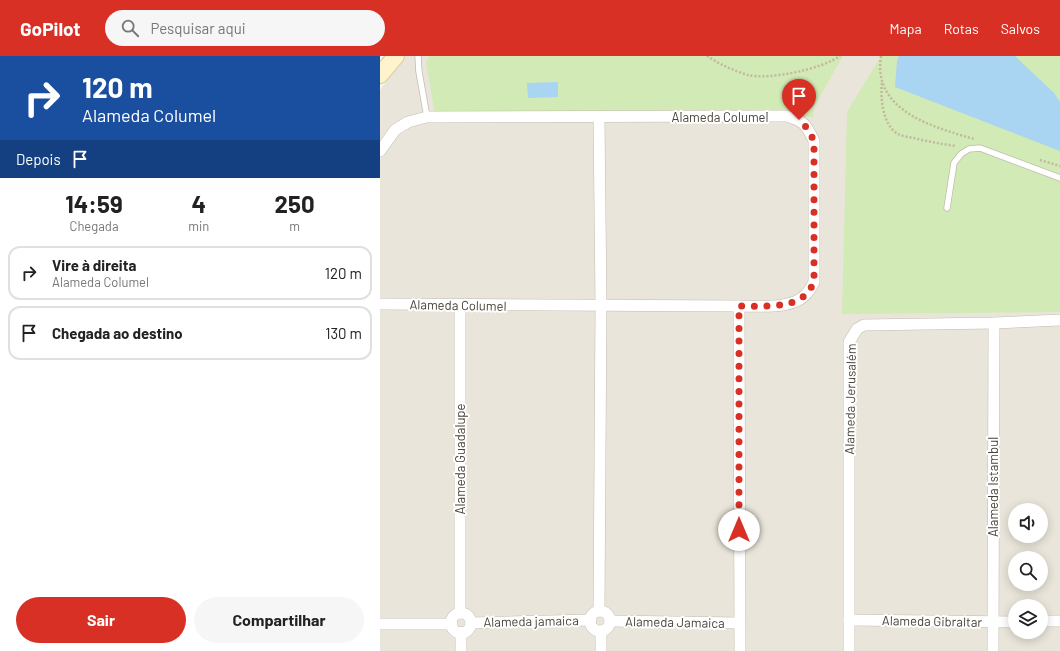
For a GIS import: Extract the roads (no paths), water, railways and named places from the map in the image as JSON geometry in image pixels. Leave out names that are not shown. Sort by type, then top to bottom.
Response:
[{"type":"main road","points":[[380,75],[396,56]]},
{"type":"street","name":"Alameda Columel","points":[[380,151],[395,130],[408,122],[426,117],[786,116],[799,120],[808,129],[814,141],[814,282],[807,294],[799,300],[785,305],[739,306],[460,306],[380,304]]},
{"type":"street","points":[[599,117],[601,306],[599,611]]},
{"type":"street","name":"Alameda Guadalupe","points":[[460,306],[460,613]]},
{"type":"street","points":[[739,306],[740,651]]},
{"type":"street","name":"Alameda Jerusalém","points":[[849,651],[849,342],[857,329],[864,325],[994,323],[1060,320]]},
{"type":"street","name":"Alameda Istambul","points":[[993,651],[994,323]]},
{"type":"street","points":[[599,611],[607,614],[610,622],[607,628],[601,631],[594,629],[591,623],[594,613],[599,611]]},
{"type":"street","points":[[460,613],[468,616],[471,623],[467,631],[461,632],[455,630],[452,624],[452,619],[460,613]]},
{"type":"street","name":"Alameda jamaica","points":[[471,623],[591,620]]},
{"type":"street","name":"Alameda Gibraltar","points":[[849,620],[1008,622]]},
{"type":"street","points":[[1048,621],[1060,621]]},
{"type":"street","name":"Alameda Jamaica","points":[[610,622],[739,623]]},
{"type":"street","points":[[380,624],[452,624]]},
{"type":"street","points":[[601,631],[601,651]]},
{"type":"street","points":[[461,632],[461,651]]},
{"type":"lane","points":[[418,56],[426,117]]},
{"type":"lane","points":[[947,208],[954,163],[961,154],[969,149],[980,148],[1060,178]]},
{"type":"water","points":[[899,56],[1015,56],[1054,93],[1060,102],[1060,151],[895,87],[897,61]]},
{"type":"water","points":[[558,82],[558,97],[528,98],[527,83]]}]
